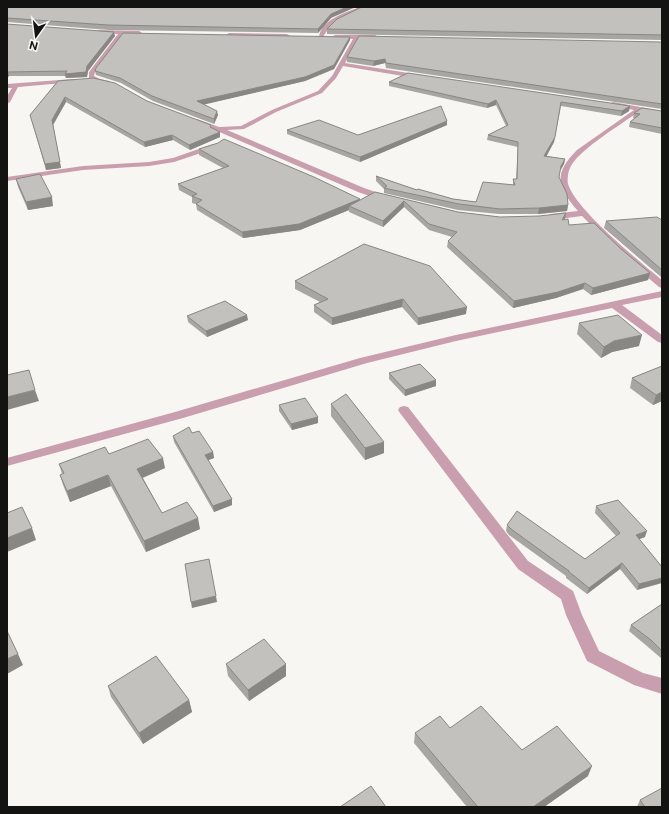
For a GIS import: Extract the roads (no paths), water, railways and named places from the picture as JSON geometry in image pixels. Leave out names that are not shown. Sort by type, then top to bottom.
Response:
[{"type":"street","points":[[321,36],[332,21],[365,7]]},
{"type":"street","points":[[95,32],[143,34]]},
{"type":"street","points":[[94,79],[91,76],[92,72],[122,33]]},
{"type":"street","points":[[224,35],[292,36]]},
{"type":"street","points":[[314,36],[379,38]]},
{"type":"street","points":[[217,129],[242,128],[274,111],[320,92],[334,77],[357,37]]},
{"type":"street","points":[[341,64],[426,78]]},
{"type":"street","points":[[86,80],[94,79],[118,85]]},
{"type":"street","points":[[7,86],[79,80]]},
{"type":"street","points":[[7,102],[16,85]]},
{"type":"street","points":[[608,103],[662,113]]},
{"type":"street","points":[[639,109],[586,148],[567,166],[564,175],[564,184],[584,213],[641,268],[662,285]]},
{"type":"street","points":[[189,118],[242,138],[361,190],[396,201]]},
{"type":"street","points":[[242,128],[242,138]]},
{"type":"street","points":[[7,179],[84,168],[150,164],[174,160],[209,147],[233,135]]},
{"type":"street","points":[[546,217],[584,213]]},
{"type":"street","points":[[7,462],[179,415],[364,360],[456,338],[662,294]]},
{"type":"street","points":[[614,304],[662,340]]},
{"type":"street","points":[[404,410],[523,565],[568,595],[574,615],[593,656],[640,680],[662,686]]}]
